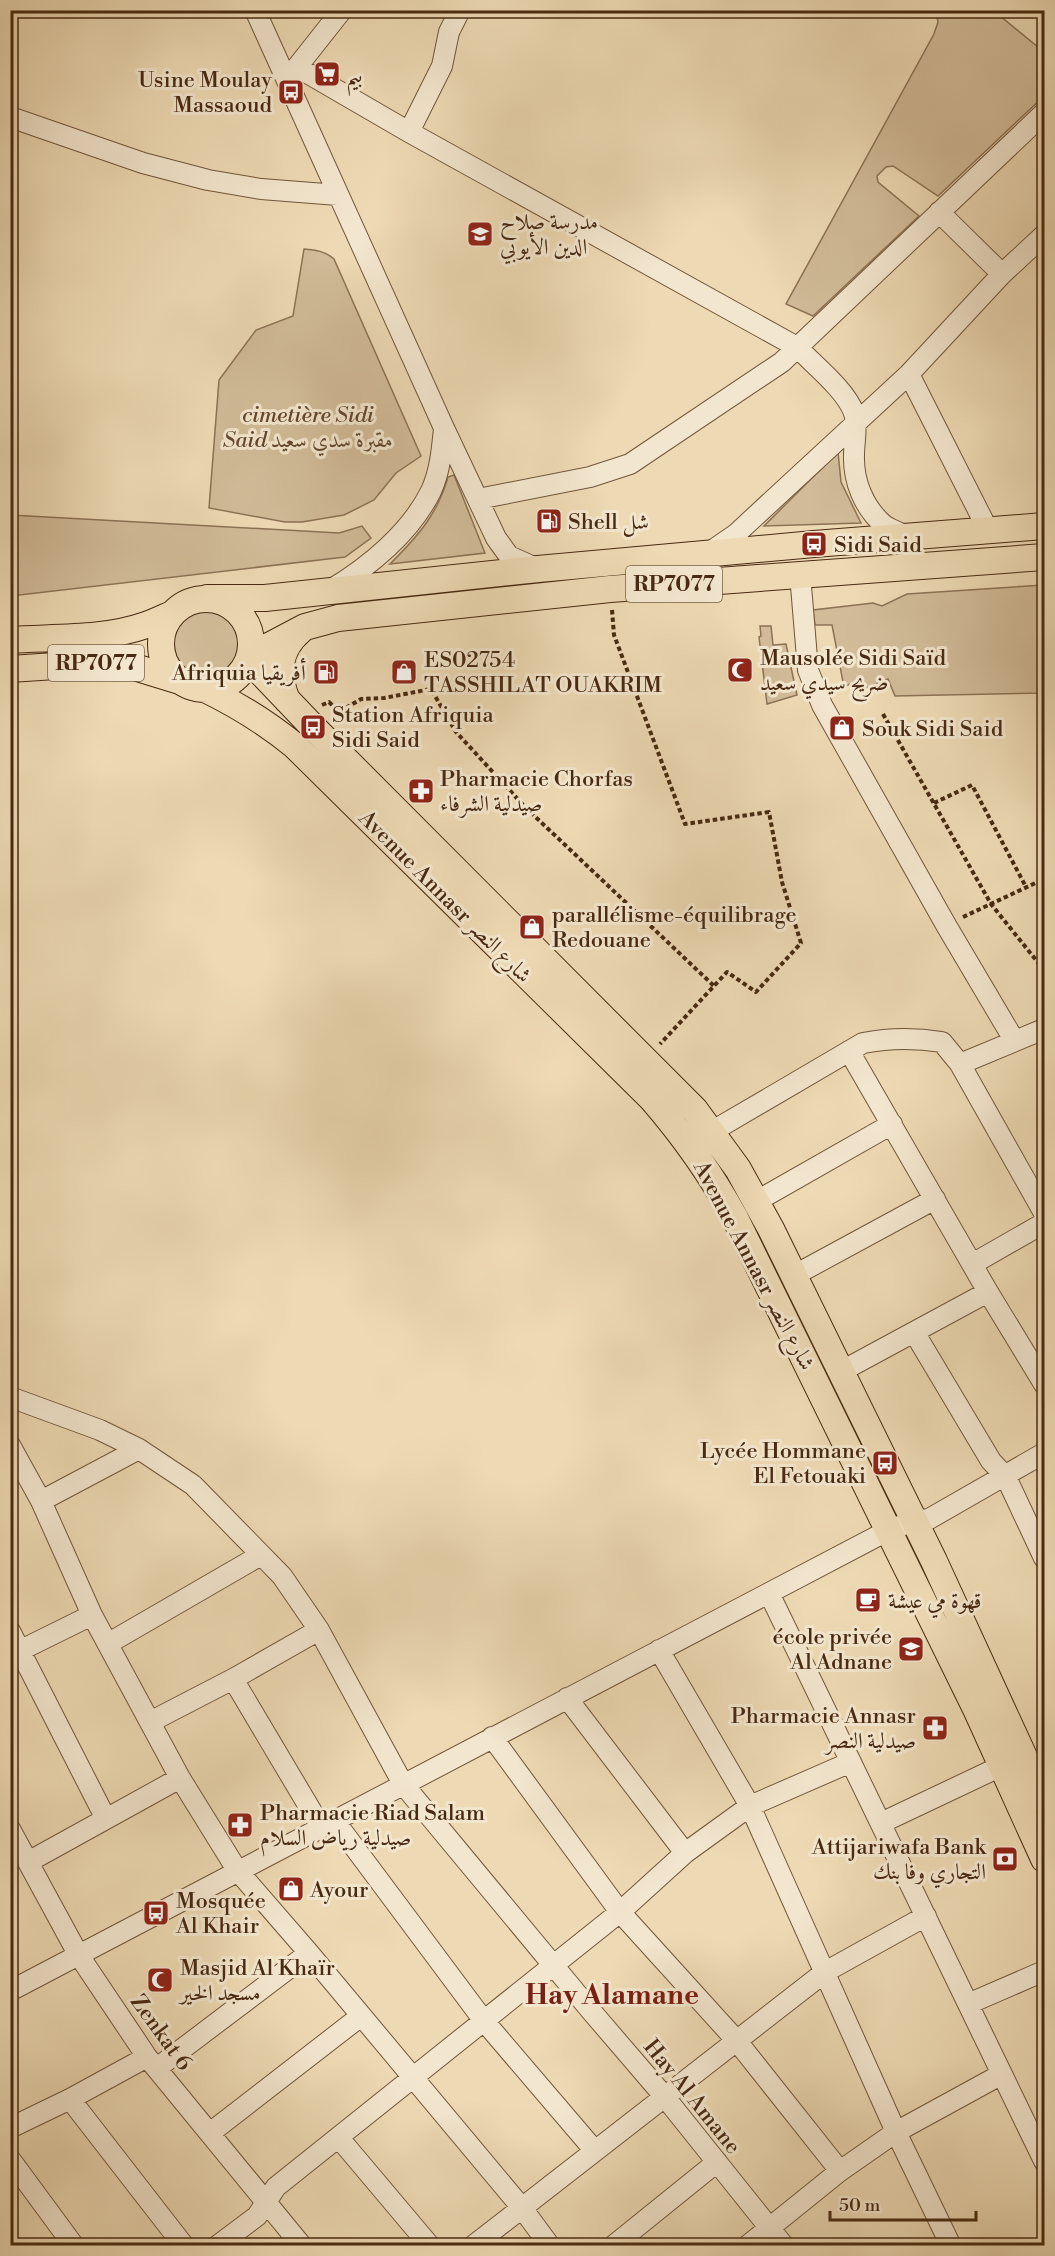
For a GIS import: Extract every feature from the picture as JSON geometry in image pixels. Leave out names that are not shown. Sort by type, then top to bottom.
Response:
[{"type":"main road","name":"RP7077","points":[[10,640],[91,635],[145,626],[171,614],[182,605],[207,598],[265,598],[538,569],[1044,526]]},
{"type":"main road","name":"RP7077","points":[[10,669],[100,663],[128,665],[192,687],[206,689],[232,682],[242,672],[250,658],[305,627],[338,618],[610,588],[1044,556]]},
{"type":"main road","points":[[207,598],[221,600],[243,616],[250,628],[252,642],[250,658]]},
{"type":"main road","name":"RP7077","points":[[171,614],[160,642],[162,657],[169,670],[180,681]]},
{"type":"main road","points":[[293,707],[281,685],[279,669],[283,652],[292,638],[305,627]]},
{"type":"main road","name":"Avenue Annasr شارع النصر","points":[[250,658],[293,707],[695,1110],[738,1169],[914,1521],[962,1653],[1013,1761],[1044,1859]]},
{"type":"main road","name":"Avenue Annasr شارع النصر","points":[[206,689],[243,708],[274,728],[295,746],[652,1099],[681,1133],[714,1179],[889,1530],[962,1653]]},
{"type":"main road","name":"Avenue Annasr شارع النصر","points":[[1013,1761],[1044,1800]]},
{"type":"street","points":[[255,10],[291,72],[338,195],[444,428],[503,549],[509,556],[538,569]]},
{"type":"street","points":[[291,72],[342,10]]},
{"type":"street","points":[[408,132],[442,66],[449,32],[460,10]]},
{"type":"street","points":[[291,72],[408,132],[796,347],[849,403],[856,422],[854,456],[856,477],[863,497],[874,515],[886,526],[909,537]]},
{"type":"street","points":[[478,499],[590,477],[630,464],[782,362],[1044,113]]},
{"type":"street","points":[[10,117],[143,163],[208,180],[261,189],[338,195]]},
{"type":"street","points":[[939,212],[1002,274]]},
{"type":"street","points":[[706,554],[735,534],[909,374],[1002,274],[1044,235]]},
{"type":"street","points":[[909,374],[988,530]]},
{"type":"street","points":[[327,592],[350,578],[384,549],[418,513],[432,490],[440,463],[444,428]]},
{"type":"street","points":[[800,574],[808,670],[822,705],[946,925],[1014,1040]]},
{"type":"street","points":[[960,1064],[1014,1040],[1043,1033]]},
{"type":"street","points":[[711,1132],[863,1043],[928,1040],[942,1042],[960,1064],[1044,1213]]},
{"type":"street","points":[[849,1051],[974,1263],[988,1292],[1044,1384]]},
{"type":"street","points":[[755,1202],[892,1124]]},
{"type":"street","points":[[793,1276],[935,1199]]},
{"type":"street","points":[[974,1263],[1044,1223]]},
{"type":"street","points":[[840,1372],[988,1292]]},
{"type":"street","points":[[914,1332],[991,1461],[1006,1477],[1044,1558]]},
{"type":"street","name":"Hay Al Amane","points":[[10,1397],[100,1430],[139,1449],[193,1485],[282,1576],[319,1630],[403,1784],[664,2096],[784,2246]]},
{"type":"street","points":[[10,1445],[41,1501],[92,1615],[180,1778],[237,1870],[522,2208],[550,2246]]},
{"type":"street","points":[[41,1501],[139,1449]]},
{"type":"street","points":[[10,1991],[889,1530],[914,1521],[929,1519],[1044,1454]]},
{"type":"street","points":[[109,1644],[261,1556]]},
{"type":"street","points":[[769,1593],[1044,2161]]},
{"type":"street","points":[[16,1652],[92,1615]]},
{"type":"street","points":[[150,1722],[233,1679],[319,1630]]},
{"type":"street","points":[[10,1631],[16,1652],[106,1819]]},
{"type":"street","points":[[659,1650],[750,1806],[896,2132],[951,2246]]},
{"type":"street","points":[[233,1679],[327,1823],[484,2021],[595,2151]]},
{"type":"street","points":[[567,1698],[685,1853]]},
{"type":"street","points":[[492,1737],[620,1912],[736,2040],[840,2171]]},
{"type":"street","points":[[880,1823],[1013,1761]]},
{"type":"street","points":[[217,2246],[258,2216],[276,2187],[339,2139],[620,1912],[685,1853],[750,1806],[851,1762]]},
{"type":"street","points":[[28,1862],[180,1778]]},
{"type":"street","name":"Zenkat 6","points":[[10,1829],[78,1954],[152,2063],[302,2246]]},
{"type":"street","points":[[473,2246],[825,1972],[926,1916]]},
{"type":"street","points":[[10,2128],[152,2063],[309,1953]]},
{"type":"street","points":[[968,2004],[1044,1971]]},
{"type":"street","points":[[210,2133],[362,2016]]},
{"type":"street","points":[[747,2246],[840,2171],[896,2132],[1002,2074]]},
{"type":"street","points":[[70,2099],[184,2246]]},
{"type":"street","points":[[339,2139],[430,2246]]},
{"type":"street","points":[[10,2159],[74,2246]]},
{"type":"street","points":[[613,2246],[717,2162]]},
{"type":"path","points":[[610,588],[614,635],[685,824],[769,812],[783,882],[801,943],[756,992],[727,972],[646,1060]]},
{"type":"path","points":[[293,707],[329,702],[339,712],[361,699],[384,698],[431,689],[456,732],[525,807],[714,986]]},
{"type":"path","points":[[884,714],[991,904],[1044,970]]},
{"type":"path","points":[[934,803],[972,785],[1026,887]]},
{"type":"path","points":[[946,925],[1044,879]]},
{"type":"green space","points":[[936,11],[994,11],[1044,52],[1044,96],[938,196],[893,166],[886,167],[877,176],[878,182],[919,216],[813,316],[786,304],[934,34],[938,22]]},
{"type":"green space","name":"cimetière Sidi Said مقبرة سدي سعيد","points":[[304,249],[320,251],[334,259],[421,456],[396,473],[374,500],[344,515],[302,522],[285,522],[209,508],[219,380],[256,330],[293,316]]},
{"type":"green space","points":[[838,452],[841,482],[861,523],[764,526]]},
{"type":"green space","points":[[454,475],[485,553],[390,564],[425,524],[438,503],[448,477]]},
{"type":"green space","points":[[10,515],[339,533],[362,526],[371,538],[345,557],[11,596]]},
{"type":"green space","points":[[1044,585],[1044,693],[895,696],[888,679],[866,688],[859,680],[844,687],[832,625],[815,625],[813,610],[873,603],[882,606],[907,594]]},
{"type":"green space","points":[[207,610],[220,613],[230,620],[237,630],[240,643],[237,656],[230,666],[220,673],[207,676],[194,673],[184,666],[177,656],[174,643],[177,630],[184,620],[194,613]]},
{"type":"green space","points":[[760,626],[771,626],[773,645],[786,644],[797,695],[767,704],[759,637],[761,636]]},
{"type":"place","name":"بيم","points":[[327,74]]},
{"type":"place","name":"Usine Moulay Massaoud","points":[[291,92]]},
{"type":"place","name":"مدرسة صلاح الدين الأيوبي","points":[[480,234]]},
{"type":"place","name":"Shell شل","points":[[549,521]]},
{"type":"place","name":"Sidi Said","points":[[814,544]]},
{"type":"place","name":"Mausolée Sidi Saïd ضريح سيدي سعيد","points":[[740,670]]},
{"type":"place","name":"Afriquia أفريقيا","points":[[326,672]]},
{"type":"place","name":"ES02754 TASSHILAT OUAKRIM","points":[[404,672]]},
{"type":"place","name":"Station Afriquia Sidi Said","points":[[313,727]]},
{"type":"place","name":"Souk Sidi Said","points":[[842,728]]},
{"type":"place","name":"Pharmacie Chorfas صيدلية الشرفاء","points":[[421,791]]},
{"type":"place","name":"parallélisme-équilibrage Redouane","points":[[532,927]]},
{"type":"place","name":"Lycée Hommane El Fetouaki","points":[[885,1463]]},
{"type":"place","name":"قهوة مي عيشة","points":[[868,1600]]},
{"type":"place","name":"école privée Al Adnane","points":[[911,1649]]},
{"type":"place","name":"Pharmacie Annasr صيدلية النصر","points":[[935,1728]]},
{"type":"place","name":"Pharmacie Riad Salam صيدلية رياض السلام","points":[[240,1825]]},
{"type":"place","name":"Attijariwafa Bank التجاري وفا بنك","points":[[1005,1859]]},
{"type":"place","name":"Ayour","points":[[291,1889]]},
{"type":"place","name":"Mosquée Al Khair","points":[[156,1913]]},
{"type":"place","name":"Masjid Al Khaïr مسجد الخير","points":[[160,1980]]},
{"type":"district","name":"Hay Alamane","points":[[612,1994]]}]
